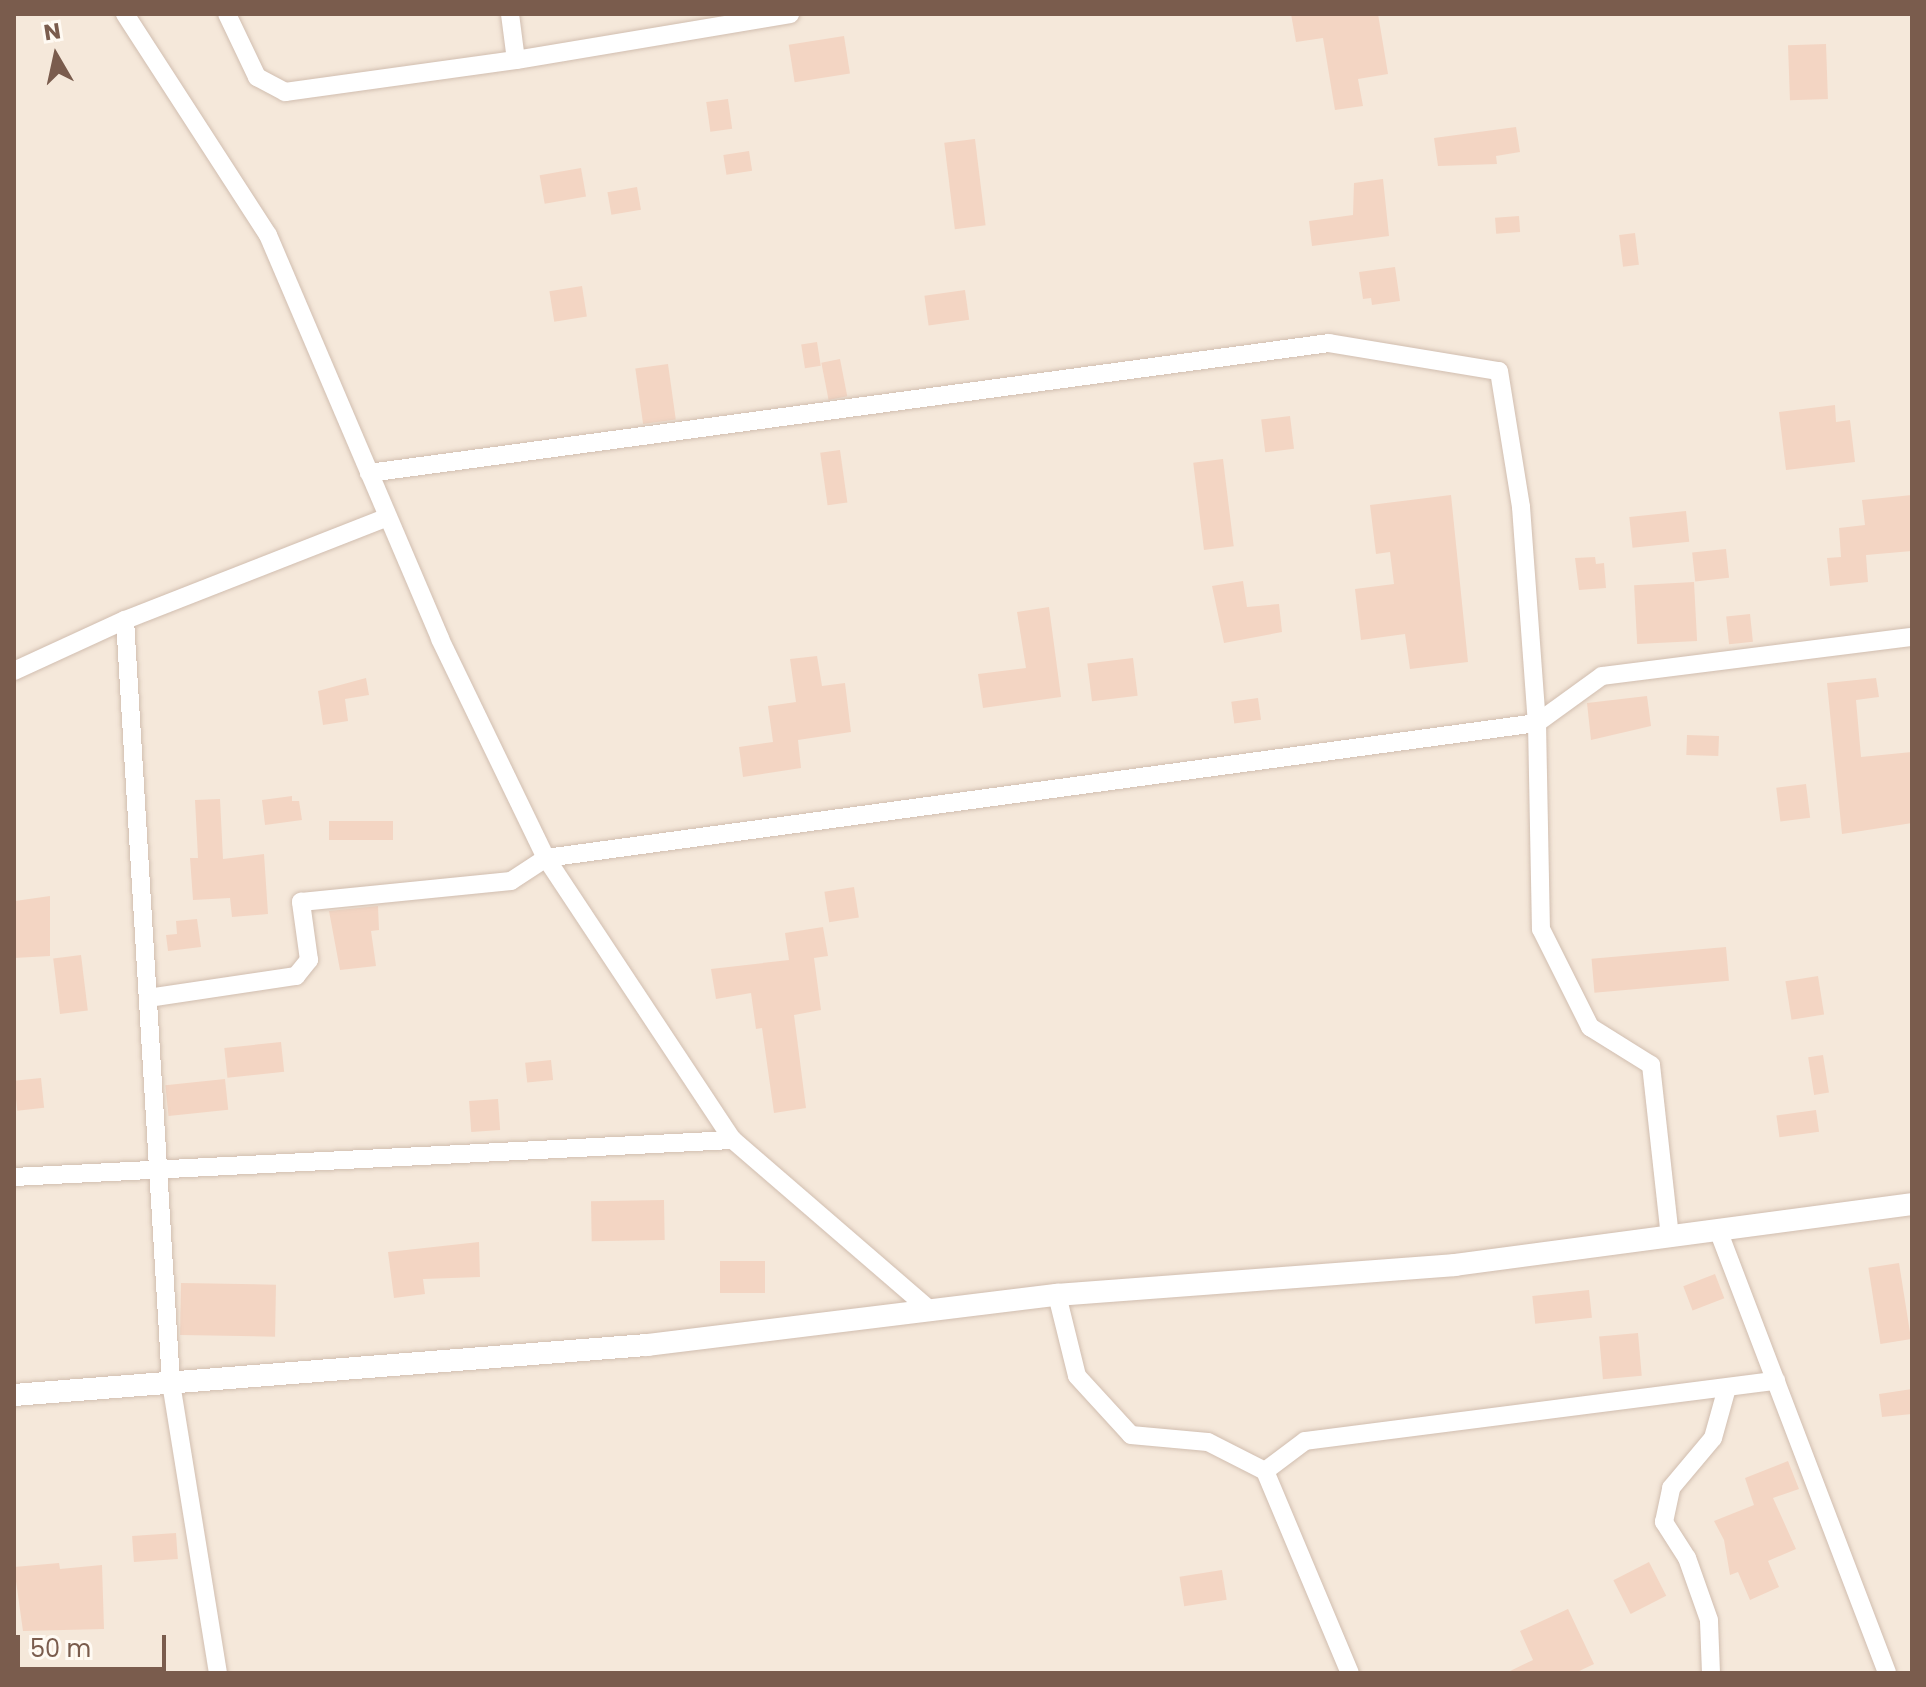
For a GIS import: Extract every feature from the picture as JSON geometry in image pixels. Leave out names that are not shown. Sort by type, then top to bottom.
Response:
[{"type":"street","points":[[125,14],[268,235],[440,639],[546,858],[733,1140],[930,1310]]},
{"type":"street","points":[[227,14],[257,77],[285,92],[516,60],[701,22],[790,14]]},
{"type":"street","points":[[510,14],[516,60]]},
{"type":"street","points":[[369,473],[1329,343],[1499,371],[1521,507],[1537,723],[1541,929],[1590,1027],[1651,1065],[1670,1236]]},
{"type":"street","points":[[14,671],[125,620],[388,517]]},
{"type":"street","points":[[125,620],[171,1383],[218,1673]]},
{"type":"street","points":[[148,998],[296,976],[309,960],[301,902],[511,881],[546,858],[1537,723],[1602,676],[1912,637]]},
{"type":"street","points":[[14,1177],[733,1140]]},
{"type":"street","points":[[14,1395],[647,1345],[1057,1295],[1455,1265],[1912,1204]]},
{"type":"street","points":[[1718,1230],[1887,1673]]},
{"type":"street","points":[[1057,1295],[1077,1376],[1131,1435],[1208,1442],[1265,1471],[1350,1673]]},
{"type":"street","points":[[1265,1471],[1305,1441],[1776,1381]]},
{"type":"street","points":[[1711,1673],[1709,1620],[1687,1558],[1664,1522],[1671,1488],[1713,1438],[1727,1388]]},
{"type":"shaded area","points":[[14,14],[1912,14],[1912,1673],[14,1673]]},
{"type":"building","points":[[1291,14],[1378,14],[1388,74],[1358,79],[1363,106],[1335,110],[1323,38],[1296,42]]},
{"type":"building","points":[[844,36],[850,74],[795,82],[789,45]]},
{"type":"building","points":[[1826,44],[1828,99],[1790,100],[1788,45]]},
{"type":"building","points":[[728,99],[732,129],[710,132],[706,102]]},
{"type":"building","points":[[1516,127],[1520,152],[1496,156],[1497,164],[1438,166],[1434,138]]},
{"type":"building","points":[[975,139],[986,225],[955,229],[944,143]]},
{"type":"building","points":[[749,151],[752,171],[726,175],[723,155]]},
{"type":"building","points":[[581,168],[586,197],[545,204],[540,175]]},
{"type":"building","points":[[1383,179],[1389,236],[1312,246],[1309,221],[1353,215],[1354,183]]},
{"type":"building","points":[[637,187],[641,210],[611,215],[607,192]]},
{"type":"building","points":[[1519,216],[1520,232],[1496,234],[1495,218]]},
{"type":"building","points":[[1635,233],[1639,265],[1623,267],[1619,235]]},
{"type":"building","points":[[1395,267],[1400,301],[1372,305],[1371,298],[1363,299],[1359,272]]},
{"type":"building","points":[[582,286],[587,317],[554,322],[549,291]]},
{"type":"building","points":[[965,290],[969,320],[929,325],[924,296]]},
{"type":"building","points":[[817,342],[821,366],[805,368],[801,345]]},
{"type":"building","points":[[840,359],[847,396],[829,400],[821,363]]},
{"type":"building","points":[[668,364],[676,419],[643,424],[635,369]]},
{"type":"building","points":[[1835,405],[1836,422],[1850,420],[1855,462],[1786,470],[1779,412]]},
{"type":"building","points":[[1290,416],[1294,449],[1265,452],[1261,420]]},
{"type":"building","points":[[840,450],[847,502],[828,505],[820,453]]},
{"type":"building","points":[[1223,459],[1234,546],[1204,550],[1193,463]]},
{"type":"building","points":[[1451,495],[1468,662],[1410,669],[1405,634],[1361,640],[1355,589],[1394,584],[1390,552],[1376,554],[1370,505]]},
{"type":"building","points":[[1912,495],[1912,551],[1866,555],[1868,582],[1830,586],[1827,558],[1841,557],[1839,528],[1865,525],[1862,500]]},
{"type":"building","points":[[1686,511],[1689,542],[1633,548],[1629,517]]},
{"type":"building","points":[[1726,549],[1729,578],[1695,581],[1692,553]]},
{"type":"building","points":[[1595,557],[1596,564],[1604,563],[1606,588],[1579,590],[1575,558]]},
{"type":"building","points":[[1243,581],[1247,607],[1279,604],[1282,632],[1224,643],[1212,586]]},
{"type":"building","points":[[1694,582],[1697,641],[1637,644],[1634,585]]},
{"type":"building","points":[[1049,607],[1061,697],[983,708],[978,674],[1026,668],[1017,612]]},
{"type":"building","points":[[1750,614],[1753,642],[1729,644],[1726,617]]},
{"type":"building","points":[[817,656],[822,686],[845,683],[851,732],[798,740],[801,768],[743,777],[739,747],[773,742],[768,706],[796,702],[790,659]]},
{"type":"building","points":[[1133,658],[1138,696],[1092,701],[1087,664]]},
{"type":"building","points":[[366,678],[369,695],[345,699],[348,721],[323,725],[318,691]]},
{"type":"building","points":[[1876,678],[1879,697],[1856,700],[1861,757],[1912,752],[1912,823],[1842,834],[1827,683]]},
{"type":"building","points":[[1647,696],[1651,726],[1591,740],[1587,703]]},
{"type":"building","points":[[1258,698],[1261,720],[1234,724],[1231,702]]},
{"type":"building","points":[[1687,735],[1719,736],[1718,756],[1686,755]]},
{"type":"building","points":[[1806,784],[1810,818],[1780,821],[1776,788]]},
{"type":"building","points":[[292,796],[292,801],[299,801],[302,820],[265,825],[262,800]]},
{"type":"building","points":[[220,799],[223,859],[264,854],[268,914],[232,917],[230,898],[193,900],[190,858],[198,858],[195,800]]},
{"type":"building","points":[[329,821],[393,821],[393,840],[329,840]]},
{"type":"building","points":[[854,887],[859,918],[829,922],[824,892]]},
{"type":"building","points":[[50,896],[50,956],[14,958],[15,901]]},
{"type":"building","points":[[378,906],[379,930],[371,931],[376,966],[340,970],[329,911]]},
{"type":"building","points":[[197,919],[201,947],[168,951],[166,935],[177,934],[176,921]]},
{"type":"building","points":[[823,927],[828,956],[814,958],[821,1010],[794,1015],[806,1108],[774,1113],[762,1028],[756,1029],[751,993],[716,999],[711,969],[789,960],[785,933]]},
{"type":"building","points":[[1726,947],[1729,981],[1594,993],[1592,959]]},
{"type":"building","points":[[81,955],[88,1011],[60,1014],[53,958]]},
{"type":"building","points":[[1818,976],[1824,1015],[1792,1020],[1785,981]]},
{"type":"building","points":[[281,1042],[284,1072],[227,1078],[224,1048]]},
{"type":"building","points":[[1823,1055],[1829,1093],[1814,1095],[1808,1057]]},
{"type":"building","points":[[551,1060],[553,1080],[527,1083],[525,1063]]},
{"type":"building","points":[[41,1078],[44,1108],[17,1111],[14,1081]]},
{"type":"building","points":[[225,1079],[228,1110],[169,1116],[165,1085]]},
{"type":"building","points":[[498,1099],[500,1130],[471,1132],[469,1101]]},
{"type":"building","points":[[1816,1110],[1819,1132],[1779,1137],[1776,1116]]},
{"type":"building","points":[[664,1200],[665,1240],[592,1241],[591,1201]]},
{"type":"building","points":[[479,1242],[480,1277],[423,1279],[425,1294],[394,1298],[388,1252]]},
{"type":"building","points":[[720,1261],[765,1261],[765,1293],[720,1293]]},
{"type":"building","points":[[1899,1263],[1911,1339],[1880,1344],[1868,1268]]},
{"type":"building","points":[[1715,1274],[1724,1298],[1693,1310],[1683,1286]]},
{"type":"building","points":[[181,1283],[276,1285],[275,1337],[180,1335]]},
{"type":"building","points":[[1589,1290],[1592,1318],[1535,1324],[1532,1296]]},
{"type":"building","points":[[1638,1333],[1642,1376],[1603,1379],[1599,1336]]},
{"type":"building","points":[[1912,1389],[1912,1414],[1882,1417],[1879,1394]]},
{"type":"building","points":[[1788,1461],[1799,1489],[1773,1498],[1796,1549],[1768,1561],[1779,1587],[1750,1600],[1738,1572],[1730,1575],[1724,1540],[1714,1521],[1754,1505],[1745,1478]]},
{"type":"building","points":[[176,1533],[178,1559],[134,1562],[132,1536]]},
{"type":"building","points":[[1649,1562],[1666,1596],[1631,1614],[1613,1580]]},
{"type":"building","points":[[59,1563],[60,1569],[102,1565],[104,1629],[23,1631],[14,1567]]},
{"type":"building","points":[[1222,1570],[1227,1600],[1184,1606],[1180,1577]]},
{"type":"building","points":[[1568,1609],[1594,1664],[1575,1673],[1506,1673],[1533,1660],[1520,1631]]}]
